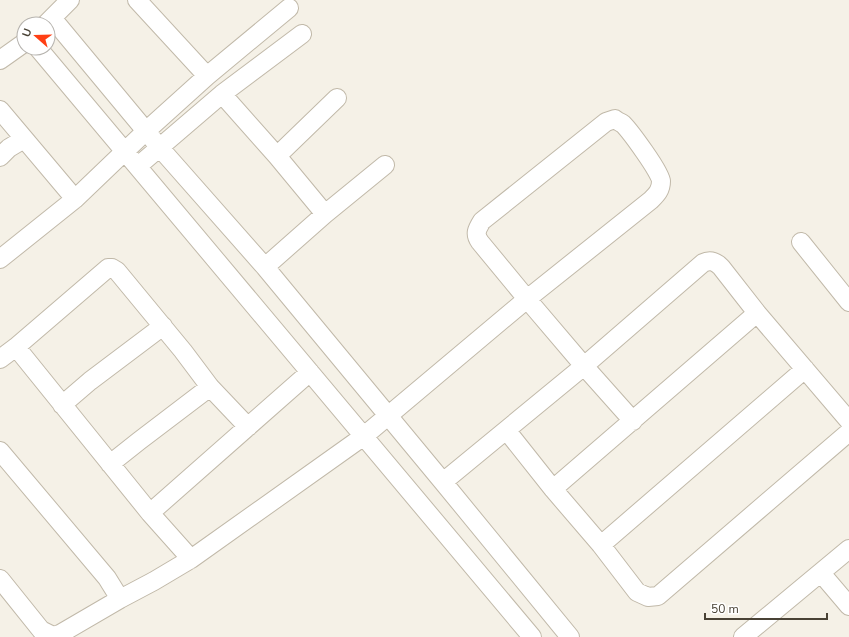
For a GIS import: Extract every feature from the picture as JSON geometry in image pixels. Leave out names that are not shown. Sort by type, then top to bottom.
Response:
[{"type":"street","points":[[54,16],[70,0]]},
{"type":"street","points":[[138,0],[207,76]]},
{"type":"street","points":[[0,260],[75,199],[146,131],[207,76],[289,8]]},
{"type":"street","points":[[56,29],[265,267],[444,482],[570,637]]},
{"type":"street","points":[[138,166],[222,94],[302,34]]},
{"type":"street","points":[[0,59],[16,48]]},
{"type":"street","points":[[45,56],[532,637]]},
{"type":"street","points":[[222,94],[325,214]]},
{"type":"street","points":[[276,156],[337,98]]},
{"type":"street","points":[[0,110],[75,199]]},
{"type":"street","points":[[0,579],[41,630],[53,636],[60,634],[191,559],[364,436],[527,299],[659,192],[661,180],[656,170],[622,124],[615,119],[606,122],[482,221],[476,229],[477,237],[480,242],[527,299],[584,366],[633,421]]},
{"type":"street","points":[[0,157],[9,148],[24,139]]},
{"type":"street","points":[[265,267],[325,214],[385,166]]},
{"type":"street","points":[[802,242],[849,302]]},
{"type":"street","points":[[444,482],[584,366],[703,263],[708,261],[715,262],[721,267],[849,422]]},
{"type":"street","points":[[0,359],[108,268],[112,268],[117,271],[163,326],[210,387],[248,427]]},
{"type":"street","points":[[553,489],[758,313]]},
{"type":"street","points":[[62,405],[90,381],[163,326]]},
{"type":"street","points":[[16,347],[150,513],[191,559]]},
{"type":"street","points":[[601,545],[804,369]]},
{"type":"street","points":[[150,513],[310,372]]},
{"type":"street","points":[[110,464],[210,387]]},
{"type":"street","points":[[507,431],[553,489],[601,545],[637,592],[648,598],[658,596],[849,432]]},
{"type":"street","points":[[0,451],[107,578],[120,599]]},
{"type":"street","points":[[743,637],[849,548]]},
{"type":"street","points":[[821,573],[849,606]]}]
